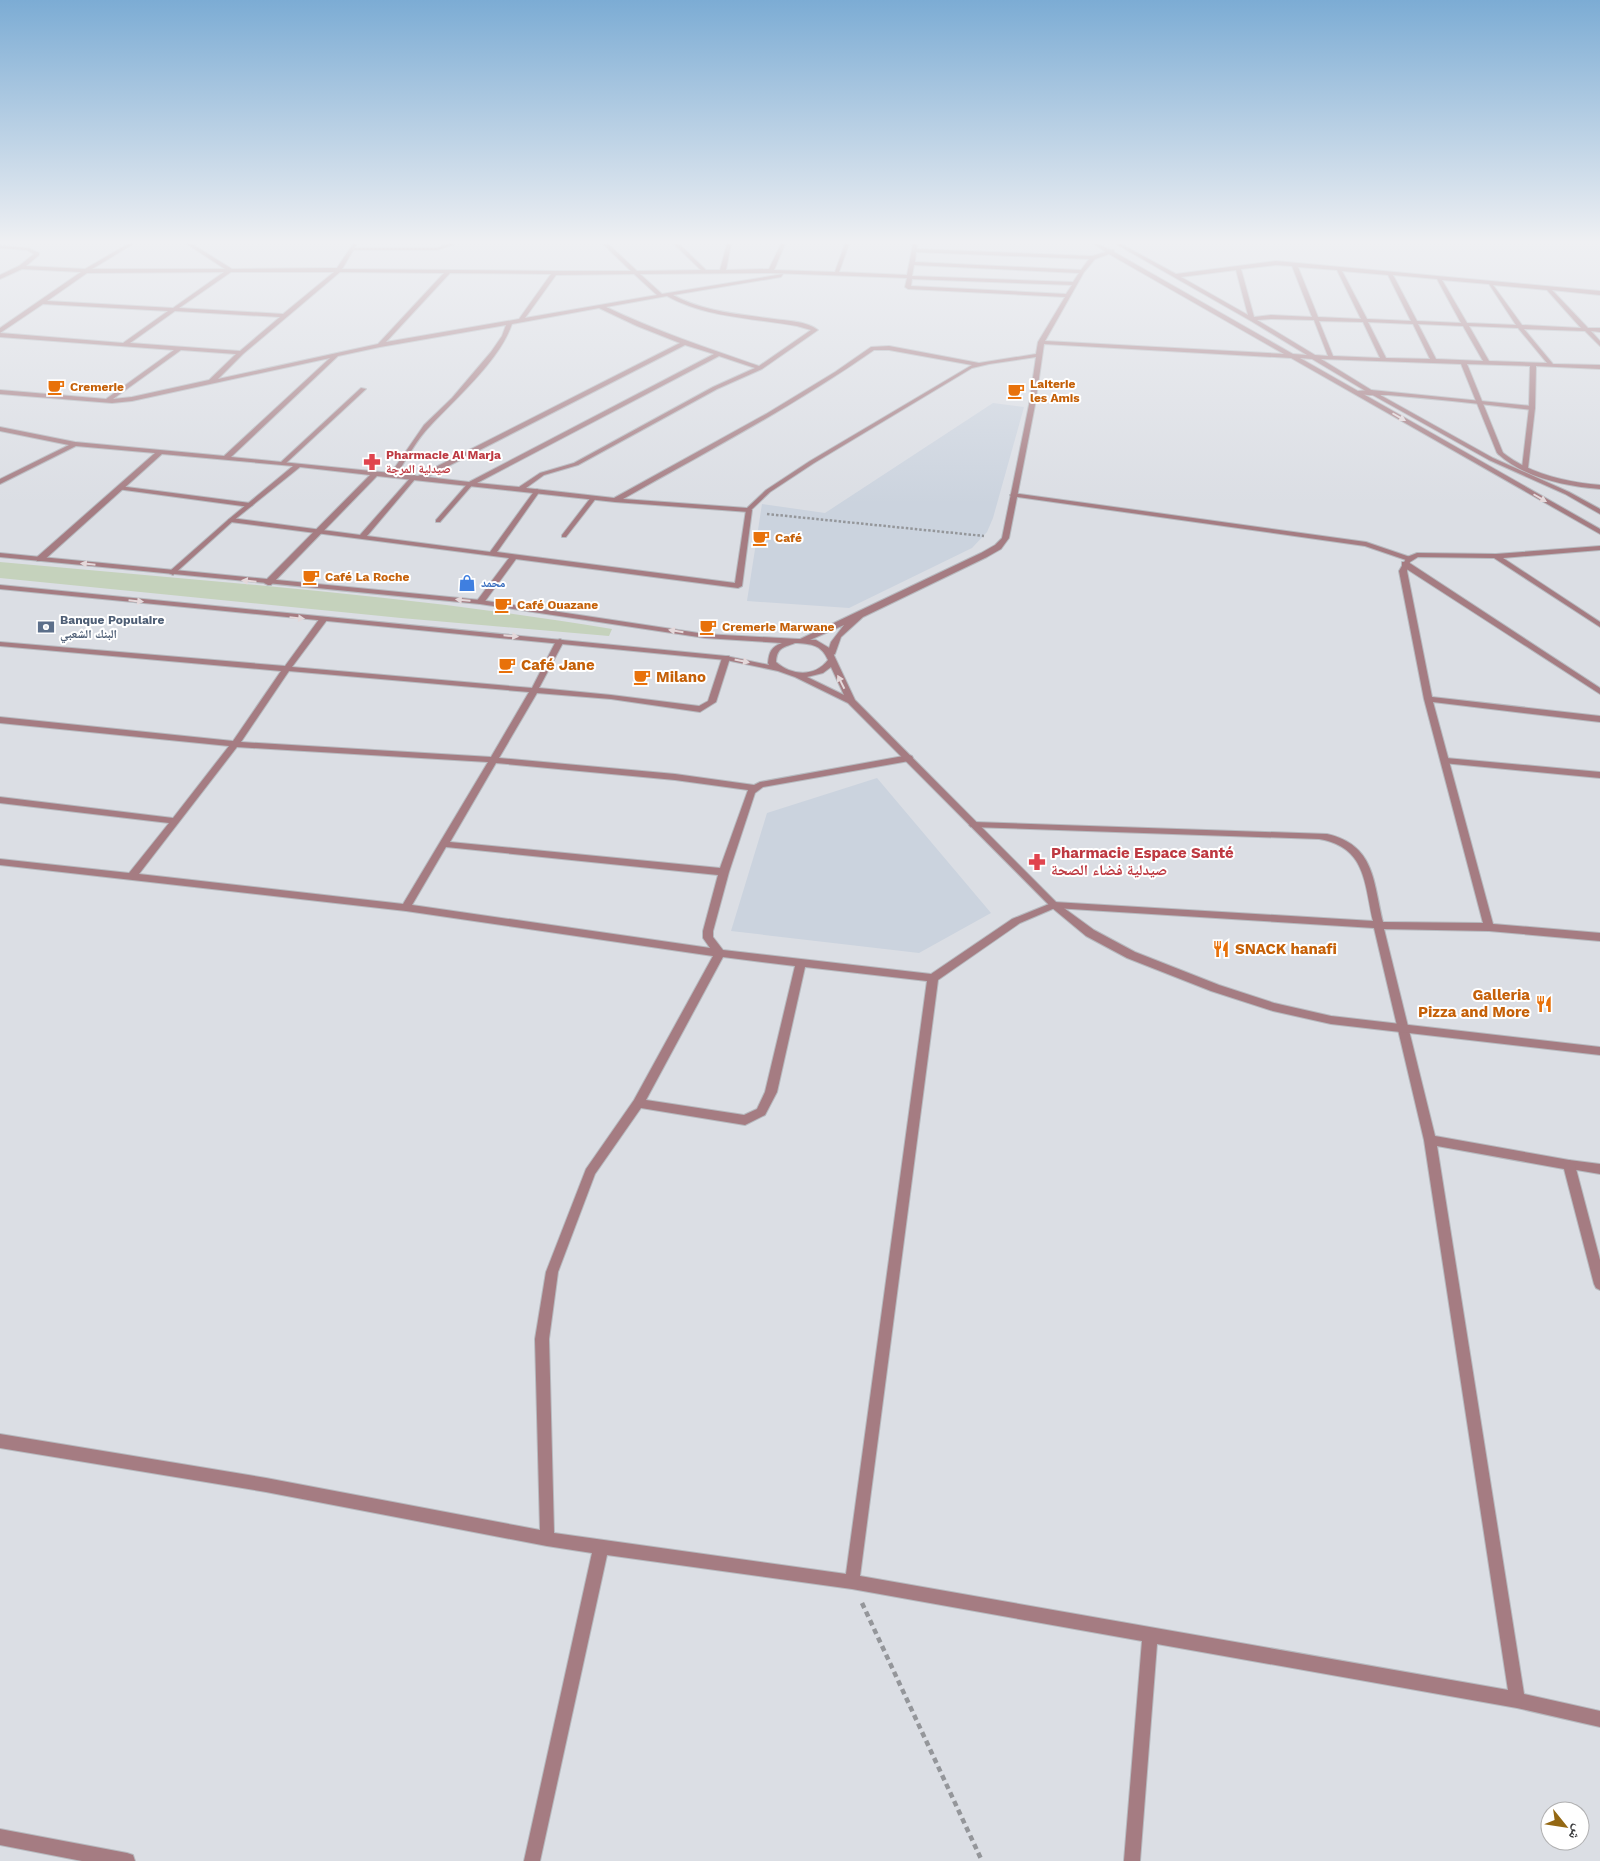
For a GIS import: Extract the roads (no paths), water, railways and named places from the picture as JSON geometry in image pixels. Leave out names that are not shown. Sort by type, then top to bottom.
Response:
[{"type":"street","points":[[125,344],[144,331]]},
{"type":"street","points":[[210,383],[267,331]]},
{"type":"street","points":[[380,345],[393,331]]},
{"type":"street","points":[[0,392],[108,400],[140,398],[337,354],[460,331]]},
{"type":"street","points":[[394,475],[426,426],[454,399],[493,353],[507,331]]},
{"type":"street","points":[[654,331],[760,368]]},
{"type":"street","points":[[521,489],[542,474],[576,464],[715,388],[760,368],[814,331]]},
{"type":"street","points":[[777,669],[772,663],[773,652],[778,647],[860,615],[984,555],[998,546],[1005,538],[1032,405],[1041,342],[1048,331]]},
{"type":"street","points":[[1249,331],[1288,356],[1357,393],[1600,532]]},
{"type":"street","points":[[1273,331],[1371,392],[1491,459],[1567,492],[1600,512]]},
{"type":"street","points":[[1319,331],[1331,357]]},
{"type":"street","points":[[1371,331],[1384,359]]},
{"type":"street","points":[[1418,331],[1434,361]]},
{"type":"street","points":[[1469,331],[1488,363]]},
{"type":"street","points":[[1523,331],[1552,366]]},
{"type":"street","points":[[1585,331],[1600,344]]},
{"type":"street","points":[[0,336],[241,353]]},
{"type":"street","points":[[1041,342],[1288,356],[1600,367]]},
{"type":"street","points":[[361,538],[416,478],[685,343]]},
{"type":"street","points":[[108,400],[180,348]]},
{"type":"street","points":[[615,500],[768,415],[873,348],[889,348],[978,365],[1039,356]]},
{"type":"street","points":[[226,458],[337,354]]},
{"type":"street","points":[[438,521],[471,483],[719,354]]},
{"type":"street","points":[[1464,363],[1500,453],[1509,461],[1525,468],[1562,480],[1600,487]]},
{"type":"street","points":[[231,520],[738,586],[749,510],[768,491],[812,462],[978,365]]},
{"type":"street","points":[[1525,468],[1532,408],[1533,365]]},
{"type":"street","points":[[283,463],[363,389]]},
{"type":"street","points":[[1357,393],[1371,392],[1532,408]]},
{"type":"street","points":[[0,429],[75,444],[283,463],[594,498],[749,510]]},
{"type":"street","points":[[0,482],[75,444]]},
{"type":"street","points":[[40,560],[160,452]]},
{"type":"street","points":[[173,573],[231,520],[299,465]]},
{"type":"street","points":[[268,583],[376,473]]},
{"type":"street","points":[[119,488],[250,505]]},
{"type":"street","points":[[492,554],[537,491]]},
{"type":"street","points":[[1013,495],[1366,544],[1407,561],[1600,692]]},
{"type":"street","points":[[564,536],[594,498]]},
{"type":"street","points":[[1489,927],[1428,699],[1403,571],[1407,561],[1418,556],[1496,556],[1600,548]]},
{"type":"street","points":[[0,555],[268,583],[480,602],[705,636],[797,641],[821,645],[831,657],[851,701]]},
{"type":"street","points":[[1496,556],[1600,625]]},
{"type":"street","points":[[480,602],[514,557]]},
{"type":"street","points":[[0,587],[726,658],[777,669],[851,701],[1054,905],[1090,933],[1131,955],[1215,988],[1273,1006],[1331,1020],[1402,1030],[1600,1052]]},
{"type":"street","points":[[794,675],[805,675],[824,670],[831,657],[832,643],[860,615]]},
{"type":"street","points":[[130,878],[235,744],[323,620]]},
{"type":"street","points":[[406,908],[534,690],[560,641]]},
{"type":"street","points":[[0,644],[534,690],[700,709],[712,702],[726,658]]},
{"type":"street","points":[[1428,699],[1600,719]]},
{"type":"street","points":[[0,720],[235,744],[493,760],[675,777],[754,788],[909,758]]},
{"type":"street","points":[[1446,761],[1600,775]]},
{"type":"street","points":[[720,954],[708,938],[708,931],[724,872],[754,788]]},
{"type":"street","points":[[0,800],[174,821]]},
{"type":"street","points":[[974,825],[1332,838],[1345,842],[1357,851],[1364,864],[1402,1030],[1430,1140],[1517,1700]]},
{"type":"street","points":[[443,844],[724,872]]},
{"type":"street","points":[[0,862],[406,908],[720,954],[934,978],[1016,921],[1054,905],[1379,925],[1489,927],[1600,937]]},
{"type":"street","points":[[547,1539],[542,1339],[552,1272],[590,1172],[638,1103],[720,954]]},
{"type":"street","points":[[638,1103],[745,1120],[761,1112],[771,1092],[801,963]]},
{"type":"street","points":[[852,1582],[934,978]]},
{"type":"street","points":[[1430,1140],[1600,1169]]},
{"type":"street","points":[[1569,1165],[1600,1284]]},
{"type":"street","points":[[0,1441],[266,1484],[547,1539],[852,1582],[1517,1700],[1600,1719]]},
{"type":"street","points":[[532,1861],[601,1547]]},
{"type":"street","points":[[1132,1861],[1150,1635]]},
{"type":"street","points":[[0,1837],[127,1861]]},
{"type":"place","name":"Cremerie","points":[[56,387]]},
{"type":"place","name":"Laiterie les Amis","points":[[1016,391]]},
{"type":"place","name":"Pharmacie Al Marja صيدلية المرجة","points":[[372,462]]},
{"type":"place","name":"Café","points":[[761,538]]},
{"type":"place","name":"Café La Roche","points":[[311,577]]},
{"type":"place","name":"محمد","points":[[467,583]]},
{"type":"place","name":"Café Ouazane","points":[[503,605]]},
{"type":"place","name":"Banque Populaire البنك الشعبي","points":[[46,627]]},
{"type":"place","name":"Cremerie Marwane","points":[[708,627]]},
{"type":"place","name":"Café Jane","points":[[507,665]]},
{"type":"place","name":"Milano","points":[[642,677]]},
{"type":"place","name":"Pharmacie Espace Santé صيدلية فضاء الصحة","points":[[1037,862]]},
{"type":"place","name":"SNACK hanafi","points":[[1221,949]]},
{"type":"place","name":"Galleria Pizza and More","points":[[1544,1004]]}]
